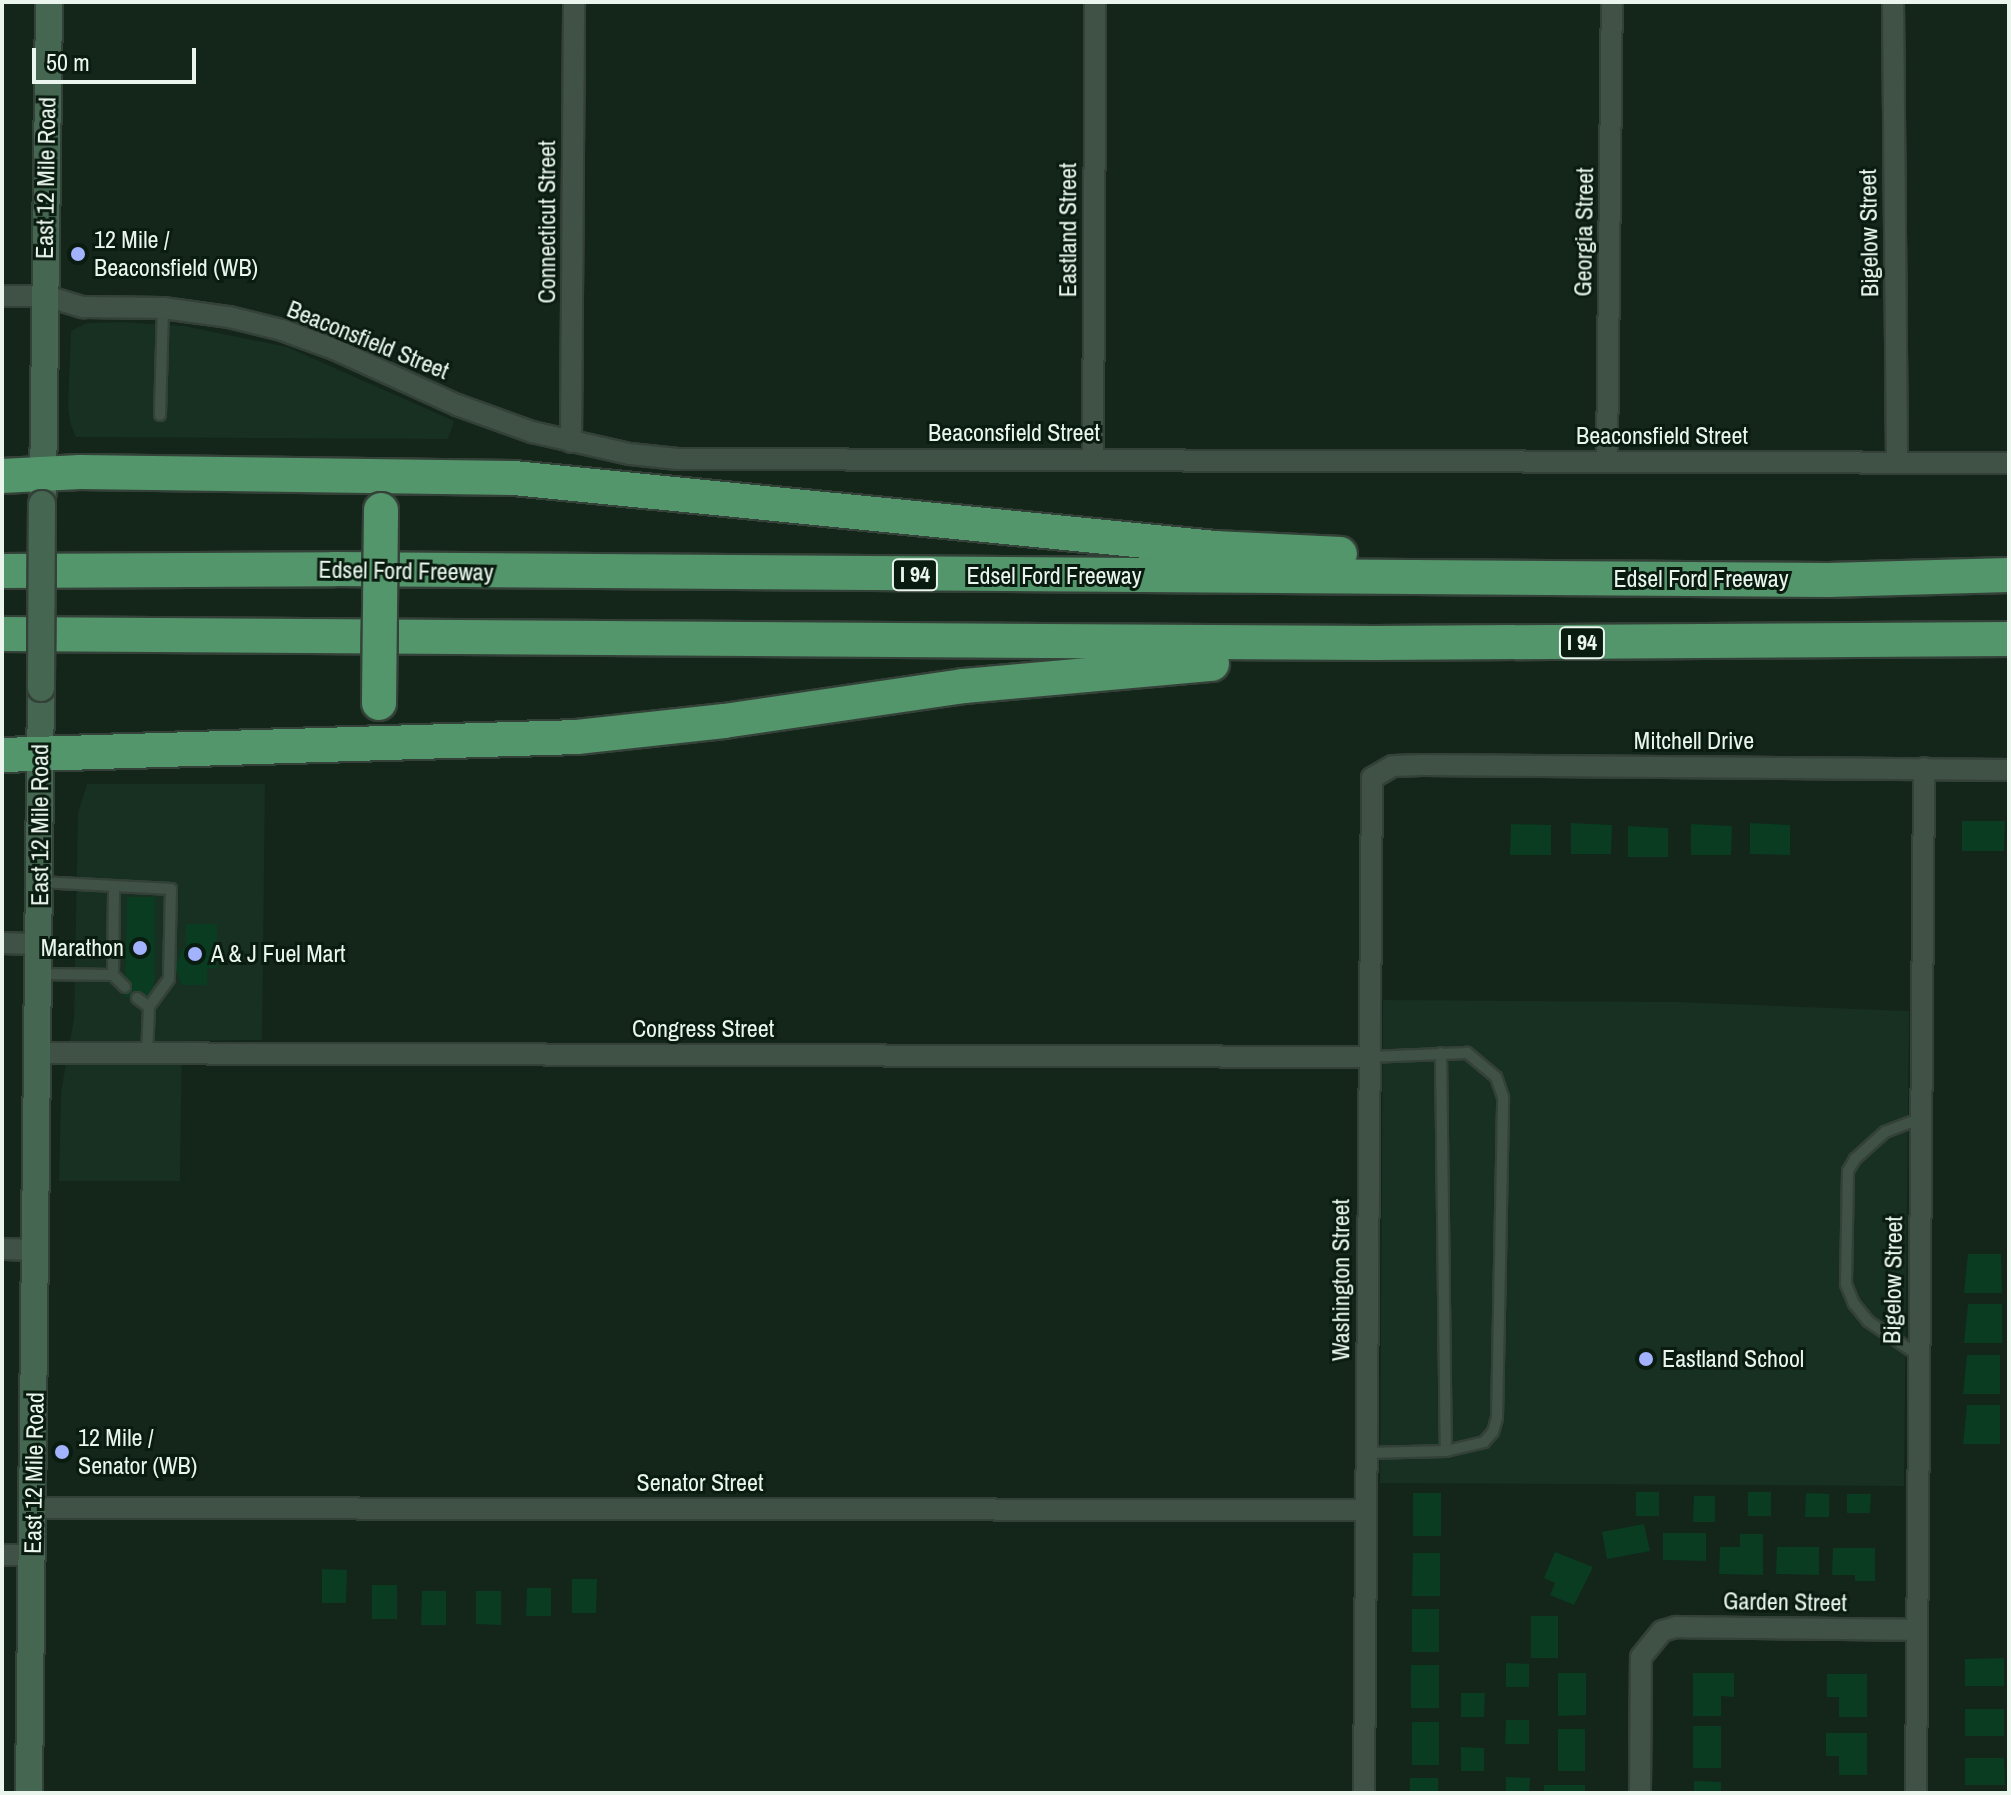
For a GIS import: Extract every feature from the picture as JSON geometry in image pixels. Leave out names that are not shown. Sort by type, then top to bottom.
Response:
[{"type":"highway","points":[[354,746],[372,728],[379,703],[381,510],[374,489],[357,474]]},
{"type":"highway","points":[[2,476],[43,489],[357,474],[555,481],[1229,549],[1299,553],[1602,557],[1828,580]]},
{"type":"highway","name":"Edsel Ford Freeway","points":[[2,571],[334,569],[1828,580],[2009,575]]},
{"type":"highway","name":"I 94","points":[[2,634],[1375,643],[2009,639]]},
{"type":"highway","points":[[2,755],[39,756],[181,748],[354,746],[634,732],[964,686],[1168,666],[1278,661],[1375,643]]},
{"type":"main road","name":"East 12 Mile Road","points":[[29,1793],[49,2]]},
{"type":"street","name":"Connecticut Street","points":[[571,442],[574,2]]},
{"type":"street","name":"Eastland Street","points":[[1093,459],[1095,2]]},
{"type":"street","name":"Georgia Street","points":[[1607,462],[1612,2]]},
{"type":"street","name":"Bigelow Street","points":[[1893,2],[1897,463]]},
{"type":"street","name":"Beaconsfield Street","points":[[2,296],[46,296],[83,307],[163,308],[229,317],[282,330],[334,349],[470,410],[571,442],[678,459],[2009,463]]},
{"type":"street","name":"Mitchell Drive","points":[[1380,772],[1393,766],[1422,765],[2009,770]]},
{"type":"street","name":"Bigelow Street","points":[[1916,1793],[1924,768]]},
{"type":"street","name":"Washington Street","points":[[1364,1793],[1370,795],[1372,778],[1380,772]]},
{"type":"street","points":[[2,943],[39,944]]},
{"type":"street","name":"Congress Street","points":[[39,1053],[1367,1057]]},
{"type":"street","points":[[2,1249],[36,1250]]},
{"type":"street","name":"Senator Street","points":[[34,1508],[1366,1510]]},
{"type":"street","points":[[2,1555],[33,1555]]},
{"type":"street","name":"Garden Street","points":[[1640,1793],[1641,1657],[1654,1637],[1676,1627],[1917,1630]]},
{"type":"lane","points":[[160,415],[163,308]]},
{"type":"lane","points":[[40,882],[171,889],[169,979],[149,1007],[147,1055]]},
{"type":"lane","points":[[113,975],[114,887]]},
{"type":"lane","points":[[39,974],[113,975],[125,987]]},
{"type":"lane","points":[[137,998],[149,1007]]},
{"type":"lane","points":[[1441,1053],[1446,1451]]},
{"type":"lane","points":[[1367,1057],[1467,1053],[1484,1063],[1496,1077],[1503,1097],[1497,1418],[1493,1432],[1484,1442],[1446,1451],[1367,1453]]},
{"type":"lane","points":[[1918,1355],[1868,1321],[1854,1304],[1846,1284],[1847,1214],[1848,1171],[1855,1159],[1885,1132],[1922,1118]]},
{"type":"shaded area","points":[[87,323],[184,326],[287,347],[454,421],[448,439],[76,437],[70,423],[68,404],[71,331]]},
{"type":"shaded area","points":[[87,784],[265,784],[262,1040],[182,1041],[180,1181],[59,1181],[61,1092],[74,1019],[78,813]]},
{"type":"shaded area","points":[[1383,1000],[1678,1002],[1909,1011],[1904,1486],[1380,1483]]},
{"type":"building","points":[[1962,821],[2005,821],[2004,851],[1962,851]]},
{"type":"building","points":[[1571,823],[1612,825],[1611,854],[1571,854]]},
{"type":"building","points":[[1750,823],[1790,825],[1790,855],[1750,854]]},
{"type":"building","points":[[1511,824],[1551,825],[1551,855],[1510,855]]},
{"type":"building","points":[[1691,824],[1732,826],[1731,855],[1691,855]]},
{"type":"building","points":[[1628,826],[1668,828],[1668,857],[1628,857]]},
{"type":"building","points":[[127,897],[155,897],[154,998],[125,997]]},
{"type":"building","points":[[186,924],[217,924],[217,968],[207,968],[207,985],[182,985],[175,966],[183,948],[186,948]]},
{"type":"building","points":[[1968,1254],[2001,1254],[2002,1293],[1964,1293]]},
{"type":"building","points":[[1968,1304],[2002,1304],[2002,1343],[1964,1343]]},
{"type":"building","points":[[1967,1355],[2000,1355],[2000,1394],[1963,1394]]},
{"type":"building","points":[[1967,1405],[2000,1405],[2000,1444],[1963,1444]]},
{"type":"building","points":[[1636,1492],[1659,1492],[1659,1516],[1636,1516]]},
{"type":"building","points":[[1748,1492],[1771,1492],[1771,1516],[1748,1516]]},
{"type":"building","points":[[1413,1493],[1441,1493],[1441,1536],[1413,1536]]},
{"type":"building","points":[[1806,1493],[1829,1494],[1829,1517],[1805,1517]]},
{"type":"building","points":[[1847,1494],[1871,1494],[1870,1513],[1847,1513]]},
{"type":"building","points":[[1694,1496],[1715,1496],[1715,1522],[1693,1522]]},
{"type":"building","points":[[1644,1524],[1650,1551],[1607,1559],[1602,1532]]},
{"type":"building","points":[[1663,1533],[1706,1533],[1706,1561],[1663,1560]]},
{"type":"building","points":[[1740,1534],[1763,1534],[1763,1575],[1719,1574],[1720,1547],[1740,1547]]},
{"type":"building","points":[[1777,1547],[1819,1547],[1819,1575],[1776,1574]]},
{"type":"building","points":[[1833,1548],[1875,1548],[1875,1581],[1855,1581],[1855,1575],[1832,1575]]},
{"type":"building","points":[[1555,1552],[1593,1567],[1574,1605],[1550,1595],[1555,1583],[1544,1578]]},
{"type":"building","points":[[1413,1553],[1440,1553],[1440,1596],[1412,1596]]},
{"type":"building","points":[[322,1569],[347,1570],[346,1603],[322,1603]]},
{"type":"building","points":[[572,1579],[597,1579],[596,1613],[572,1613]]},
{"type":"building","points":[[372,1585],[397,1585],[397,1619],[372,1619]]},
{"type":"building","points":[[527,1588],[551,1588],[551,1616],[526,1616]]},
{"type":"building","points":[[422,1591],[446,1591],[446,1625],[421,1625]]},
{"type":"building","points":[[476,1591],[501,1591],[501,1625],[476,1624]]},
{"type":"building","points":[[1412,1609],[1439,1609],[1439,1652],[1412,1652]]},
{"type":"building","points":[[1531,1616],[1558,1616],[1558,1658],[1531,1658]]},
{"type":"building","points":[[2004,1658],[2004,1686],[1965,1686],[1965,1659]]},
{"type":"building","points":[[1506,1663],[1529,1664],[1529,1687],[1506,1687]]},
{"type":"building","points":[[1411,1665],[1439,1665],[1439,1708],[1411,1708]]},
{"type":"building","points":[[1558,1673],[1586,1673],[1586,1715],[1558,1716]]},
{"type":"building","points":[[1693,1673],[1734,1673],[1734,1697],[1721,1696],[1721,1716],[1693,1716]]},
{"type":"building","points":[[1827,1674],[1867,1674],[1867,1717],[1839,1717],[1839,1697],[1827,1697]]},
{"type":"building","points":[[1461,1693],[1485,1693],[1484,1717],[1461,1717]]},
{"type":"building","points":[[1965,1709],[2004,1709],[2004,1736],[1965,1736]]},
{"type":"building","points":[[1506,1720],[1529,1720],[1529,1744],[1505,1744]]},
{"type":"building","points":[[1412,1722],[1439,1722],[1439,1765],[1412,1765]]},
{"type":"building","points":[[1693,1726],[1721,1726],[1721,1768],[1693,1768]]},
{"type":"building","points":[[1558,1729],[1585,1729],[1585,1771],[1558,1771]]},
{"type":"building","points":[[1826,1733],[1867,1733],[1867,1775],[1839,1775],[1839,1756],[1826,1756]]},
{"type":"building","points":[[1461,1747],[1484,1748],[1484,1771],[1461,1771]]},
{"type":"building","points":[[1965,1758],[2004,1758],[2005,1785],[1965,1785]]},
{"type":"building","points":[[1506,1777],[1530,1778],[1529,1793],[1506,1793]]},
{"type":"building","points":[[1410,1778],[1438,1778],[1438,1793],[1410,1793]]},
{"type":"building","points":[[1694,1781],[1721,1782],[1721,1793],[1694,1793]]},
{"type":"building","points":[[1544,1785],[1585,1785],[1585,1793],[1544,1793]]},
{"type":"place","name":"12 Mile / Beaconsfield (WB)","points":[[78,254]]},
{"type":"place","name":"Marathon","points":[[140,948]]},
{"type":"place","name":"A & J Fuel Mart","points":[[195,954]]},
{"type":"place","name":"Eastland School","points":[[1646,1359]]},
{"type":"place","name":"12 Mile / Senator (WB)","points":[[62,1452]]}]
